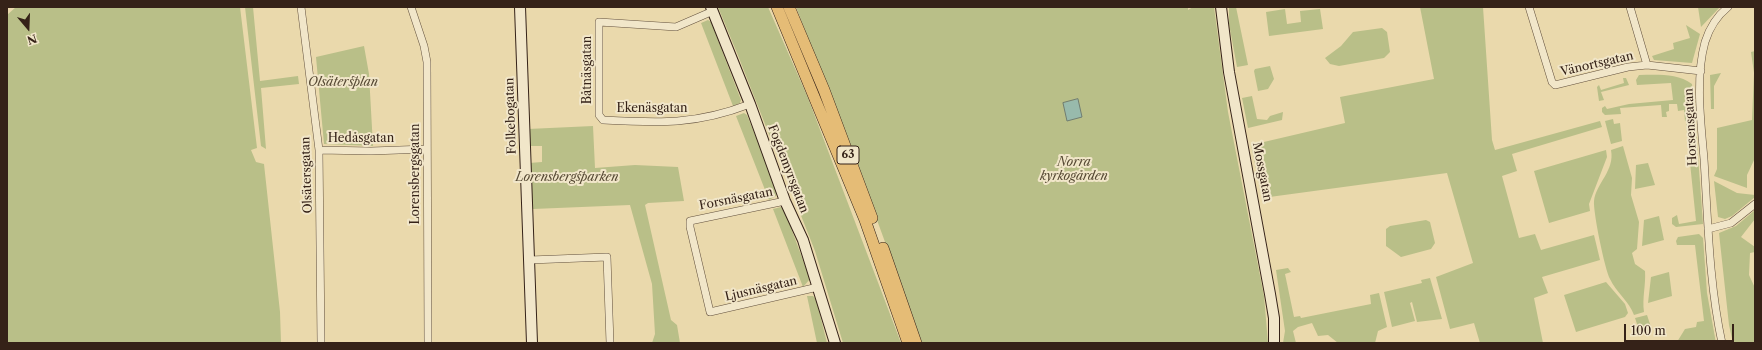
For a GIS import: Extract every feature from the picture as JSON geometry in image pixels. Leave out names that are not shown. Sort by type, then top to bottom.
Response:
[{"type":"main road","name":"63","points":[[777,7],[865,220],[908,343]]},
{"type":"main road","name":"63","points":[[789,7],[824,90],[872,217],[916,343]]},
{"type":"street","name":"Olsätersgatan","points":[[301,7],[309,55],[319,150],[322,343]]},
{"type":"street","name":"Lorensbergsgatan","points":[[411,7],[424,46],[427,62],[428,343]]},
{"type":"street","name":"Folkebogatan","points":[[520,7],[532,343]]},
{"type":"street","name":"Mossgatan","points":[[1220,7],[1230,79],[1274,318],[1274,343]]},
{"type":"street","name":"Vänortsgatan","points":[[1529,7],[1552,82],[1555,85],[1614,69],[1647,65],[1701,71]]},
{"type":"street","points":[[1630,7],[1647,65]]},
{"type":"street","name":"Horsensgatan","points":[[1722,343],[1716,316],[1708,229],[1699,89],[1705,43],[1712,26],[1728,7]]},
{"type":"street","name":"Båtnäsgatan","points":[[600,119],[599,22],[676,27],[712,9]]},
{"type":"street","name":"Fogdemyrsgatan","points":[[712,9],[750,104],[785,201],[803,240],[835,343]]},
{"type":"street","name":"Ekenäsgatan","points":[[600,119],[677,122],[701,119],[726,113],[750,104]]},
{"type":"street","name":"Hedåsgatan","points":[[319,150],[371,151],[427,149]]},
{"type":"street","name":"Forsnäsgatan","points":[[710,312],[690,227],[690,221],[785,201]]},
{"type":"street","points":[[1708,229],[1732,223],[1755,204]]},
{"type":"street","points":[[530,260],[608,258],[610,343]]},
{"type":"street","name":"Ljusnäsgatan","points":[[710,312],[818,287]]},
{"type":"green space","points":[[16,7],[240,7],[257,148],[251,150],[256,162],[264,164],[280,312],[281,343],[7,343],[7,15]]},
{"type":"green space","points":[[245,7],[253,7],[260,81],[298,76],[299,84],[261,88],[266,149],[261,146]]},
{"type":"green space","points":[[718,7],[768,7],[808,98],[901,343],[843,343],[815,251]]},
{"type":"green space","name":"Norra kyrkogården","points":[[796,7],[1188,7],[1188,10],[1193,7],[1214,7],[1228,112],[1264,296],[1268,343],[922,343],[855,160]]},
{"type":"green space","points":[[1236,7],[1248,65],[1237,67],[1229,24],[1229,8]]},
{"type":"green space","points":[[1420,7],[1483,7],[1492,140],[1495,150],[1600,121],[1602,127],[1512,154],[1517,171],[1502,176],[1519,238],[1535,234],[1541,250],[1594,235],[1600,260],[1542,277],[1548,293],[1534,298],[1543,343],[1480,343],[1474,323],[1450,329],[1436,277],[1473,263],[1447,173],[1262,198],[1251,145],[1345,123],[1340,97],[1434,79]]},
{"type":"green space","points":[[1698,7],[1720,7],[1701,27]]},
{"type":"green space","points":[[1285,9],[1287,24],[1301,22],[1300,11],[1320,9],[1323,29],[1269,36],[1266,12]]},
{"type":"green space","points":[[708,20],[711,22],[741,100],[740,103],[733,106],[701,23]]},
{"type":"green space","points":[[1686,25],[1700,34],[1692,63],[1654,60],[1652,56],[1674,49],[1673,43],[1690,38]]},
{"type":"green space","points":[[1382,28],[1387,32],[1390,52],[1384,58],[1339,66],[1330,64],[1325,58],[1341,46],[1353,32]]},
{"type":"green space","name":"Olsätersplan","points":[[364,46],[369,74],[373,146],[324,144],[316,57]]},
{"type":"green space","points":[[1755,51],[1755,158],[1747,175],[1747,188],[1714,176],[1717,169],[1717,128],[1752,120],[1754,73],[1751,52]]},
{"type":"green space","points":[[1270,66],[1274,79],[1268,89],[1258,91],[1254,71],[1255,69]]},
{"type":"green space","points":[[1721,73],[1714,86],[1714,109],[1711,109],[1710,75]]},
{"type":"green space","points":[[1639,75],[1673,76],[1686,80],[1692,84],[1695,124],[1685,121],[1684,110],[1678,111],[1677,104],[1669,104],[1669,111],[1666,112],[1667,117],[1662,117],[1661,105],[1620,108],[1621,114],[1605,115],[1602,112],[1602,108],[1605,106],[1607,109],[1629,104],[1673,100],[1671,83],[1637,85],[1636,80]]},
{"type":"green space","points":[[1623,78],[1626,78],[1629,85],[1601,92],[1604,100],[1599,101],[1597,87],[1599,85],[1601,90],[1624,83]]},
{"type":"green space","points":[[1252,96],[1257,119],[1267,120],[1270,116],[1283,112],[1282,120],[1248,128],[1242,98]]},
{"type":"green space","points":[[744,113],[747,115],[778,191],[776,196],[769,200],[736,116]]},
{"type":"green space","points":[[1613,119],[1614,124],[1620,123],[1622,141],[1611,144],[1605,121]]},
{"type":"green space","points":[[1686,124],[1696,128],[1703,224],[1676,227],[1672,224],[1672,218],[1677,215],[1679,224],[1696,221]]},
{"type":"green space","name":"Lorensbergsparken","points":[[593,126],[595,168],[635,165],[678,167],[684,201],[648,203],[645,205],[671,320],[677,325],[680,343],[652,343],[655,334],[652,284],[630,205],[533,209],[531,207],[529,163],[542,162],[542,146],[528,146],[528,129]]},
{"type":"green space","points":[[1623,146],[1632,178],[1631,195],[1639,222],[1637,249],[1632,253],[1635,264],[1645,271],[1643,302],[1644,312],[1634,315],[1608,274],[1594,207],[1595,195],[1608,171],[1612,157],[1611,150]]},
{"type":"green space","points":[[1606,150],[1607,157],[1589,204],[1590,211],[1549,223],[1534,171]]},
{"type":"green space","points":[[1648,163],[1655,185],[1635,189],[1636,165]]},
{"type":"green space","points":[[1714,181],[1737,193],[1755,195],[1755,197],[1732,216],[1725,219],[1718,217]]},
{"type":"green space","points":[[781,207],[784,209],[810,279],[803,287],[773,209]]},
{"type":"green space","points":[[1755,210],[1755,219],[1741,237],[1755,247],[1755,252],[1750,253],[1749,275],[1755,288],[1755,343],[1733,343],[1729,325],[1719,233],[1736,226]]},
{"type":"green space","points":[[1659,216],[1664,240],[1642,246],[1644,220]]},
{"type":"green space","points":[[1426,220],[1430,222],[1435,243],[1431,249],[1401,257],[1386,246],[1386,229],[1390,226]]},
{"type":"green space","points":[[1699,234],[1703,238],[1707,293],[1716,343],[1673,343],[1677,342],[1685,329],[1696,327],[1697,322],[1704,321],[1695,245],[1677,245],[1676,241],[1678,237]]},
{"type":"green space","points":[[1288,268],[1291,272],[1285,274],[1294,317],[1300,316],[1301,318],[1371,304],[1370,295],[1379,293],[1387,327],[1378,331],[1375,343],[1338,343],[1328,335],[1318,336],[1312,323],[1298,327],[1293,331],[1296,343],[1283,343],[1285,331],[1276,270]]},
{"type":"green space","points":[[1669,272],[1672,296],[1648,303],[1651,277]]},
{"type":"green space","points":[[1430,278],[1442,319],[1417,322],[1412,302],[1410,303],[1415,321],[1392,327],[1384,292],[1422,283],[1421,280]]},
{"type":"green space","points":[[1606,282],[1625,304],[1628,313],[1625,317],[1576,332],[1564,295]]},
{"type":"green space","points":[[807,296],[813,296],[816,299],[827,343],[817,343]]},
{"type":"green space","points":[[1647,315],[1652,330],[1640,333],[1635,318]]},
{"type":"shaded area","points":[[1078,99],[1082,117],[1067,121],[1063,103]]}]
